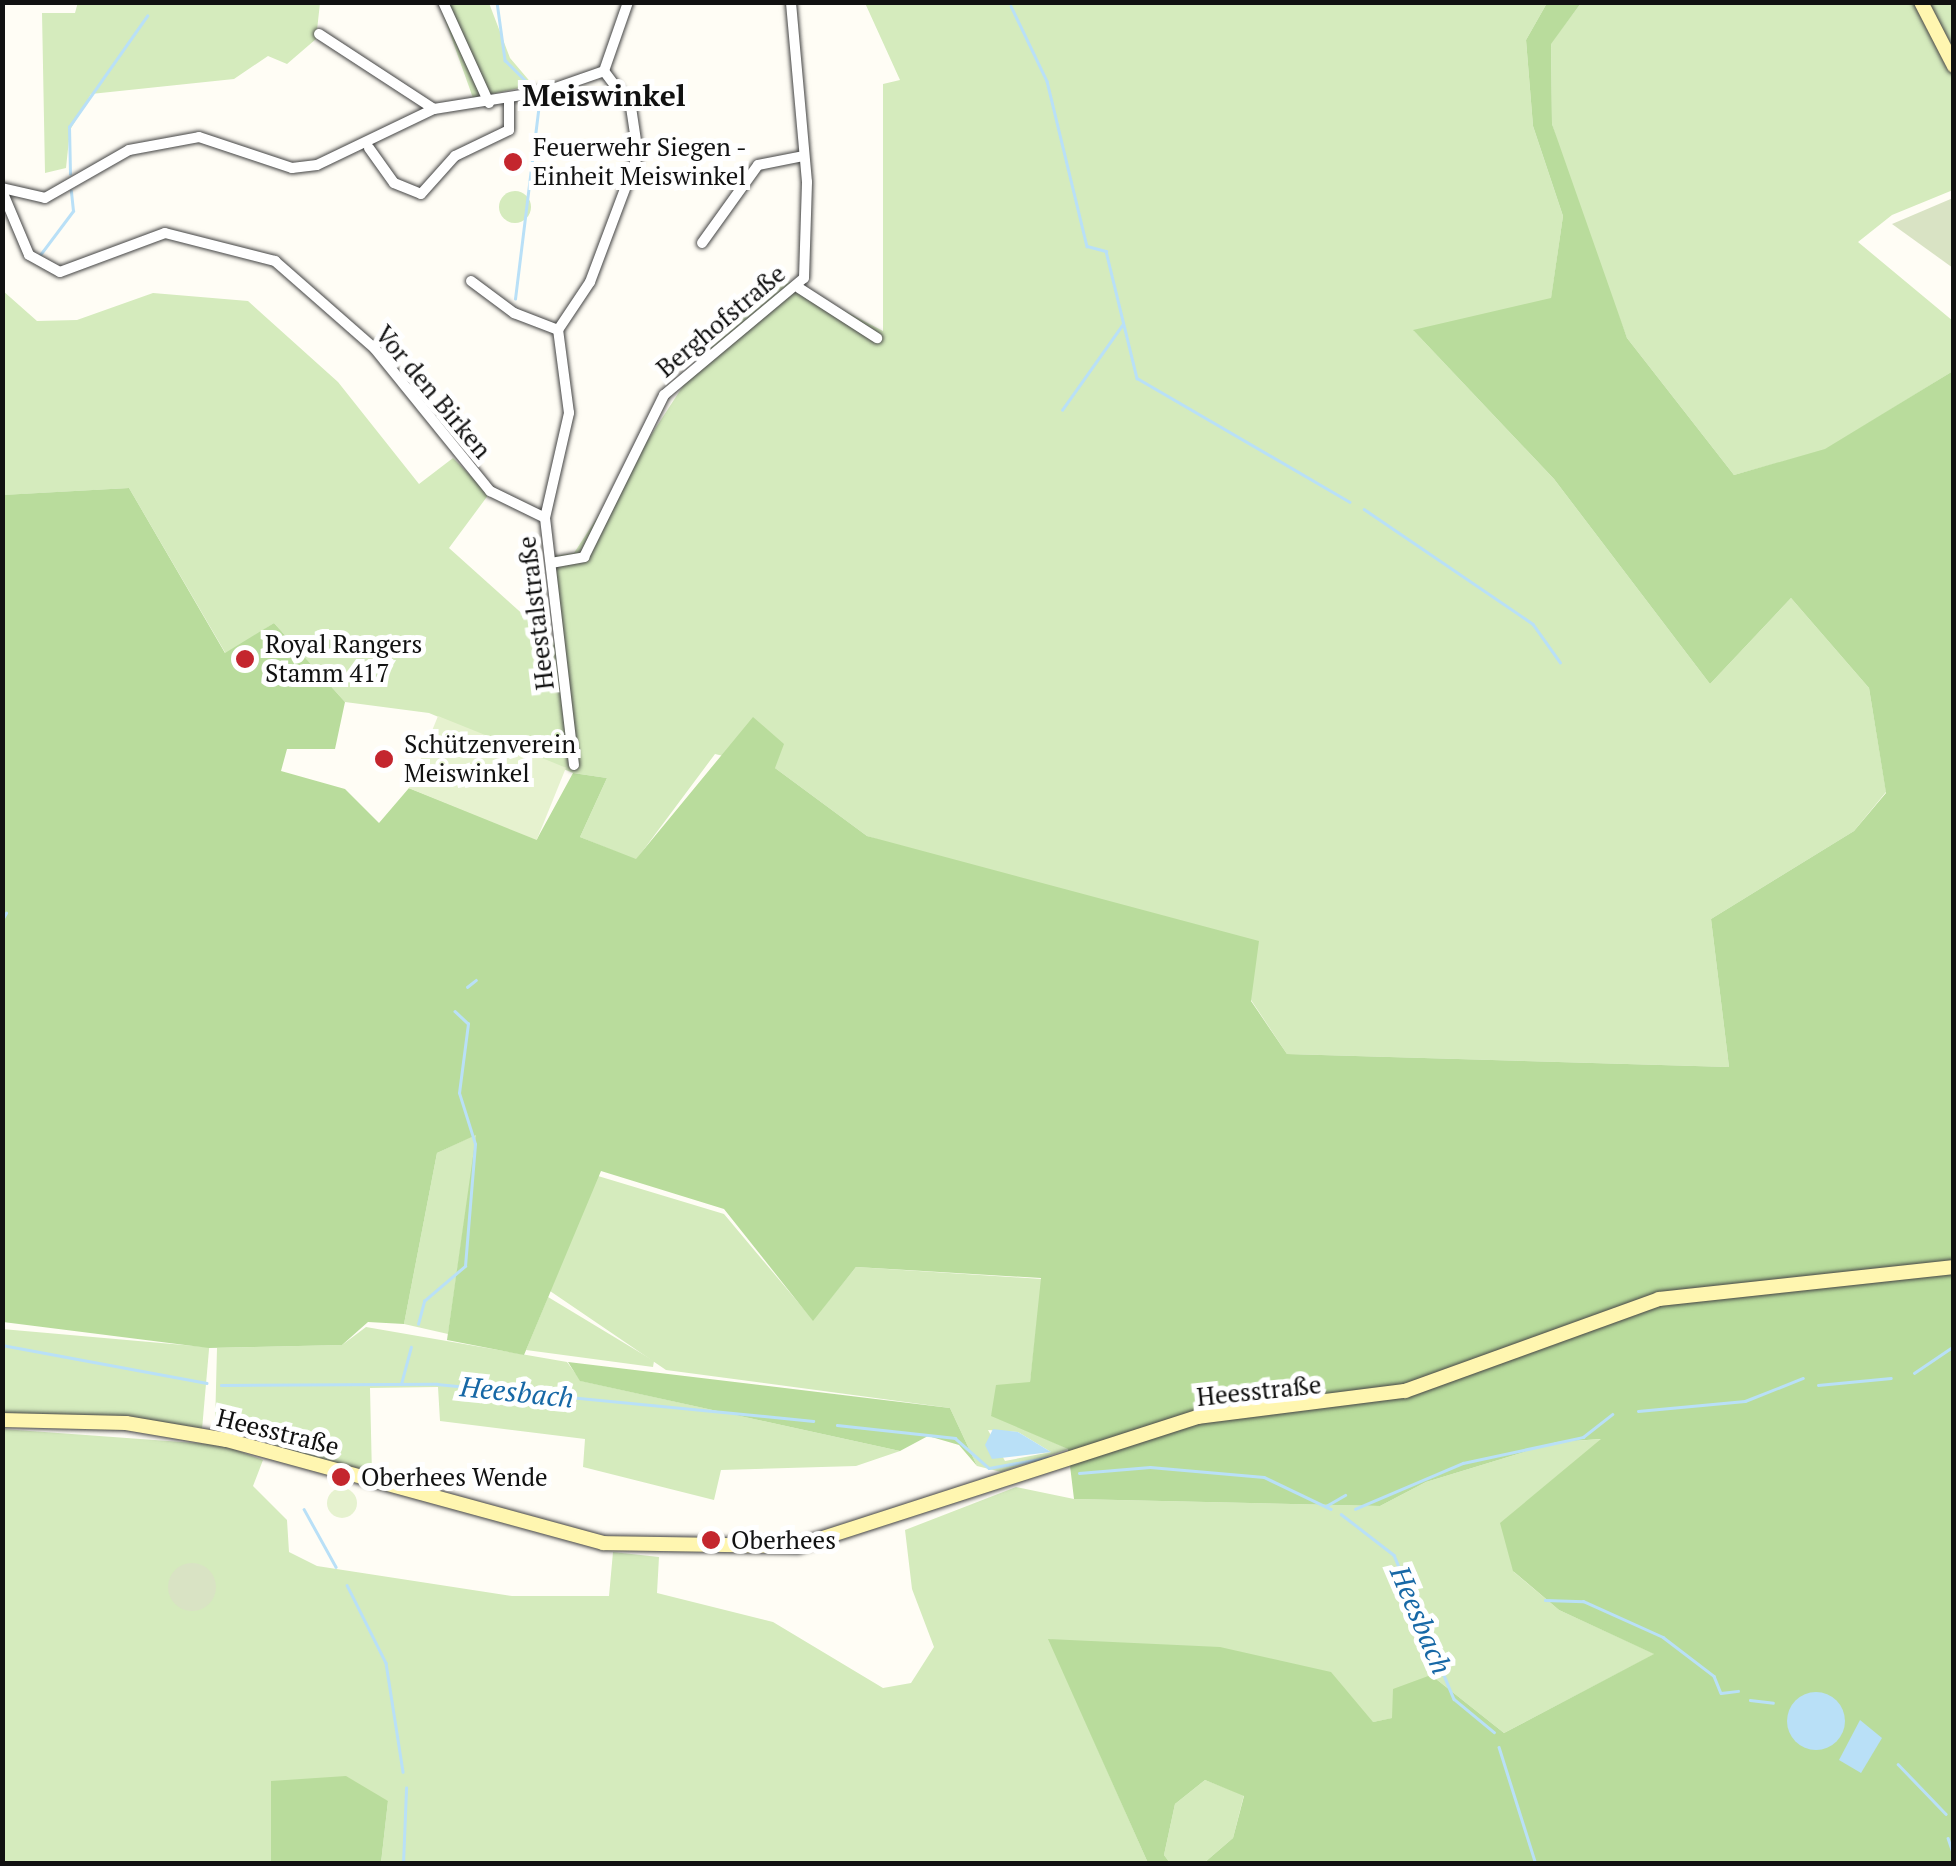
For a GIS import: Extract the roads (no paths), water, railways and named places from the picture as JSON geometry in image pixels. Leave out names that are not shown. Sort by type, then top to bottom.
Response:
[{"type":"main road","points":[[1922,2],[1954,66]]},
{"type":"main road","name":"Heesstraße","points":[[2,1420],[126,1424],[227,1440],[603,1542],[798,1546],[1198,1417],[1338,1406],[1432,1381],[1659,1300],[1954,1267]]},
{"type":"street","points":[[443,2],[489,103]]},
{"type":"street","points":[[604,71],[628,2]]},
{"type":"street","name":"Berghofstraße","points":[[551,564],[584,556],[664,395],[798,288],[808,242],[791,2]]},
{"type":"street","points":[[319,34],[434,109]]},
{"type":"street","points":[[2,190],[45,198],[128,150],[199,137],[292,168],[369,148],[434,109],[509,100],[604,71]]},
{"type":"street","points":[[471,280],[514,313],[558,330],[590,282],[636,171],[631,106],[604,71]]},
{"type":"street","points":[[369,148],[394,183],[421,194],[455,156],[508,130],[509,100]]},
{"type":"street","points":[[702,242],[758,165],[804,156]]},
{"type":"street","name":"Vor den Birken","points":[[2,190],[29,254],[60,272],[166,233],[274,262],[376,349],[490,490],[545,518]]},
{"type":"street","points":[[798,288],[877,338]]},
{"type":"street","name":"Heestalstraße","points":[[558,330],[569,413],[545,518],[574,765]]},
{"type":"water","points":[[993,1429],[1018,1432],[1051,1452],[992,1459],[985,1445]]},
{"type":"water","points":[[1816,1692],[1837,1700],[1845,1721],[1837,1742],[1816,1750],[1795,1742],[1787,1721],[1795,1700]]},
{"type":"water","points":[[1860,1720],[1882,1738],[1861,1773],[1839,1760]]},
{"type":"waterway","points":[[497,2],[505,60],[530,85]]},
{"type":"waterway","points":[[1011,6],[1047,81],[1087,246],[1106,251],[1137,378],[1350,502]]},
{"type":"waterway","points":[[70,174],[69,127],[147,16]]},
{"type":"waterway","points":[[515,299],[539,103]]},
{"type":"waterway","points":[[40,255],[73,211],[71,191]]},
{"type":"waterway","points":[[1062,410],[1123,324]]},
{"type":"waterway","points":[[1364,509],[1533,624],[1560,662]]},
{"type":"waterway","points":[[2,920],[6,913]]},
{"type":"waterway","points":[[467,987],[476,980]]},
{"type":"waterway","points":[[418,1324],[424,1301],[465,1266],[475,1144],[459,1093],[468,1024],[455,1012]]},
{"type":"waterway","name":"Heesbach","points":[[2,1345],[207,1383]]},
{"type":"waterway","points":[[1914,1373],[1954,1346]]},
{"type":"waterway","points":[[401,1384],[411,1347]]},
{"type":"waterway","points":[[1638,1411],[1745,1401],[1803,1378]]},
{"type":"waterway","points":[[1818,1385],[1891,1378]]},
{"type":"waterway","name":"Heesbach","points":[[221,1385],[437,1384],[813,1421]]},
{"type":"waterway","points":[[1355,1509],[1463,1463],[1583,1437],[1612,1414]]},
{"type":"waterway","name":"Heesbach","points":[[837,1425],[955,1438],[989,1468],[1051,1457]]},
{"type":"waterway","name":"Heesbach","points":[[1079,1473],[1150,1467],[1264,1477],[1331,1509]]},
{"type":"waterway","points":[[1326,1506],[1345,1495]]},
{"type":"waterway","points":[[304,1509],[336,1567]]},
{"type":"waterway","name":"Heesbach","points":[[1341,1514],[1394,1555],[1454,1699],[1494,1732]]},
{"type":"waterway","points":[[347,1585],[386,1663],[403,1772]]},
{"type":"waterway","points":[[1545,1600],[1583,1601],[1663,1637],[1714,1676],[1721,1693],[1738,1691]]},
{"type":"waterway","points":[[1750,1700],[1773,1703]]},
{"type":"waterway","name":"Heesbach","points":[[1499,1747],[1536,1864]]},
{"type":"waterway","points":[[1898,1764],[1946,1814]]},
{"type":"waterway","points":[[403,1864],[406,1788]]},
{"type":"waterway","points":[[1948,1838],[1954,1855]]},
{"type":"place","name":"Feuerwehr Siegen - Einheit Meiswinkel","points":[[513,162]]},
{"type":"place","name":"Royal Rangers Stamm 417","points":[[245,659]]},
{"type":"place","name":"Schützenverein Meiswinkel","points":[[384,759]]},
{"type":"place","name":"Oberhees Wende","points":[[341,1477]]},
{"type":"place","name":"Oberhees","points":[[711,1540]]},
{"type":"district","name":"Meiswinkel","points":[[604,95]]}]
